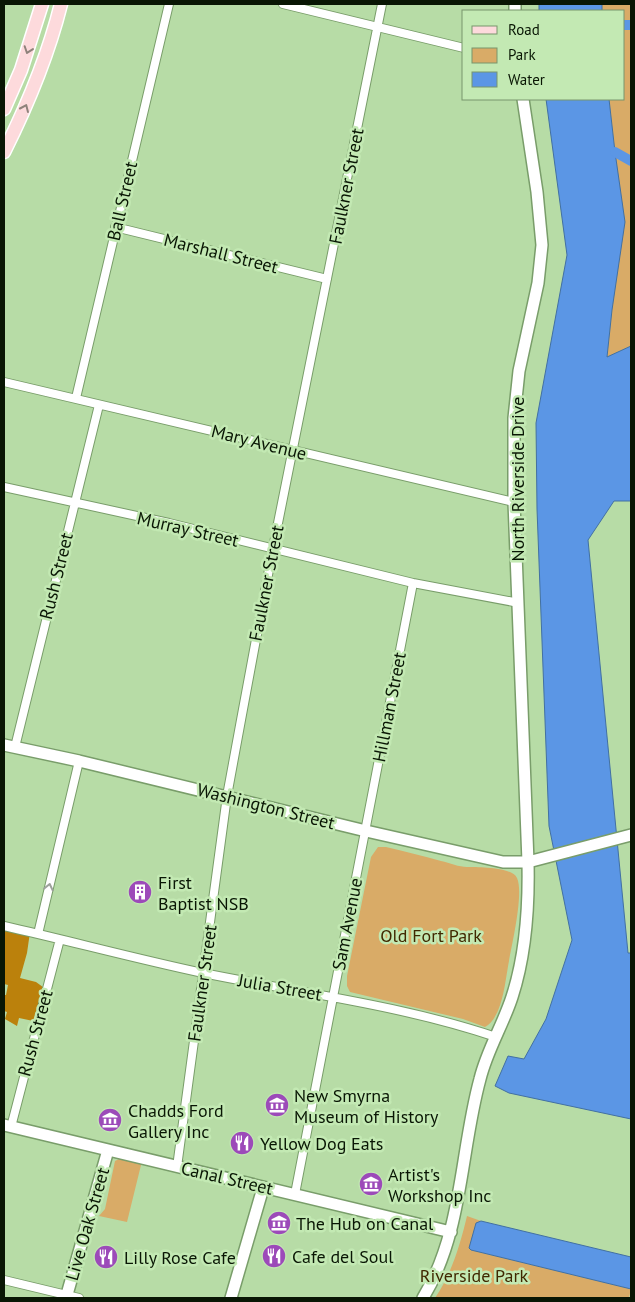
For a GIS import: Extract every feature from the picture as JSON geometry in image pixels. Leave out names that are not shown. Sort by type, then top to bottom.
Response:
[{"type":"main road","points":[[4,110],[21,70],[42,4]]},
{"type":"main road","points":[[4,152],[39,75],[62,4]]},
{"type":"street","name":"Ball Street","points":[[76,398],[169,4]]},
{"type":"street","points":[[282,4],[462,48]]},
{"type":"street","name":"Faulkner Street","points":[[177,1167],[228,796],[273,548],[382,4]]},
{"type":"street","name":"North Riverside Drive","points":[[496,1037],[512,996],[518,974],[528,908],[528,862],[514,502],[514,418],[519,371],[538,284],[542,245],[523,100]]},
{"type":"street","name":"Marshall Street","points":[[115,227],[327,279]]},
{"type":"street","name":"Mary Avenue","points":[[4,382],[514,502]]},
{"type":"street","name":"Rush Street","points":[[9,746],[99,405]]},
{"type":"street","name":"Murray Street","points":[[4,487],[74,504],[169,523],[413,583],[519,604]]},
{"type":"street","name":"Hillman Street","points":[[366,831],[413,583]]},
{"type":"street","name":"Washington Street","points":[[9,746],[503,862],[528,862],[631,835]]},
{"type":"street","points":[[38,934],[78,761]]},
{"type":"street","name":"Sam Avenue","points":[[295,1194],[366,831]]},
{"type":"street","name":"Julia Street","points":[[4,926],[203,972],[333,996],[460,1025],[496,1037]]},
{"type":"street","name":"Rush Street","points":[[7,1126],[60,939]]},
{"type":"street","points":[[423,1298],[434,1279],[451,1232],[480,1077],[496,1037]]},
{"type":"street","name":"Canal Street","points":[[7,1126],[451,1232]]},
{"type":"street","name":"Live Oak Street","points":[[71,1297],[108,1150]]},
{"type":"street","points":[[231,1298],[263,1188]]},
{"type":"street","points":[[4,1280],[71,1297]]},
{"type":"green space","points":[[602,4],[631,4],[631,346],[607,357],[612,310],[615,152],[609,100],[625,100],[625,10],[602,10]]},
{"type":"green space","name":"Old Fort Park","points":[[378,847],[386,847],[461,866],[502,870],[514,874],[517,878],[519,895],[515,931],[502,998],[496,1015],[485,1027],[463,1019],[350,992],[347,986],[347,976],[371,857]]},
{"type":"green space","points":[[121,1158],[142,1161],[127,1222],[99,1216],[105,1209],[115,1161]]},
{"type":"green space","name":"Riverside Park","points":[[467,1216],[481,1221],[476,1224],[471,1250],[631,1289],[629,1298],[435,1298],[455,1258]]},
{"type":"shaded area","points":[[4,928],[30,932],[27,953],[20,978],[36,982],[47,990],[38,1022],[19,1018],[17,1026],[5,1019],[7,1012],[4,1011],[4,995],[6,995],[8,985],[4,984]]},
{"type":"water","points":[[539,4],[602,4],[602,10],[539,10]]},
{"type":"water","points":[[546,100],[609,100],[625,222],[607,357],[631,346],[631,501],[614,501],[588,540],[628,953],[631,953],[631,1119],[509,1093],[495,1086],[508,1056],[524,1059],[546,1019],[572,940],[549,826],[537,509],[536,423],[567,255]]},
{"type":"water","points":[[481,1221],[631,1257],[631,1289],[471,1250],[469,1248],[476,1223]]},
{"type":"waterway","points":[[625,25],[631,25]]},
{"type":"waterway","points":[[615,152],[631,161]]},
{"type":"place","name":"First Baptist NSB","points":[[140,892]]},
{"type":"place","name":"New Smyrna Museum of History","points":[[277,1105]]},
{"type":"place","name":"Chadds Ford Gallery Inc","points":[[110,1120]]},
{"type":"place","name":"Yellow Dog Eats","points":[[242,1143]]},
{"type":"place","name":"Artist's Workshop Inc","points":[[371,1184]]},
{"type":"place","name":"The Hub on Canal","points":[[279,1223]]},
{"type":"place","name":"Cafe del Soul","points":[[274,1256]]},
{"type":"place","name":"Lilly Rose Cafe","points":[[106,1257]]}]
